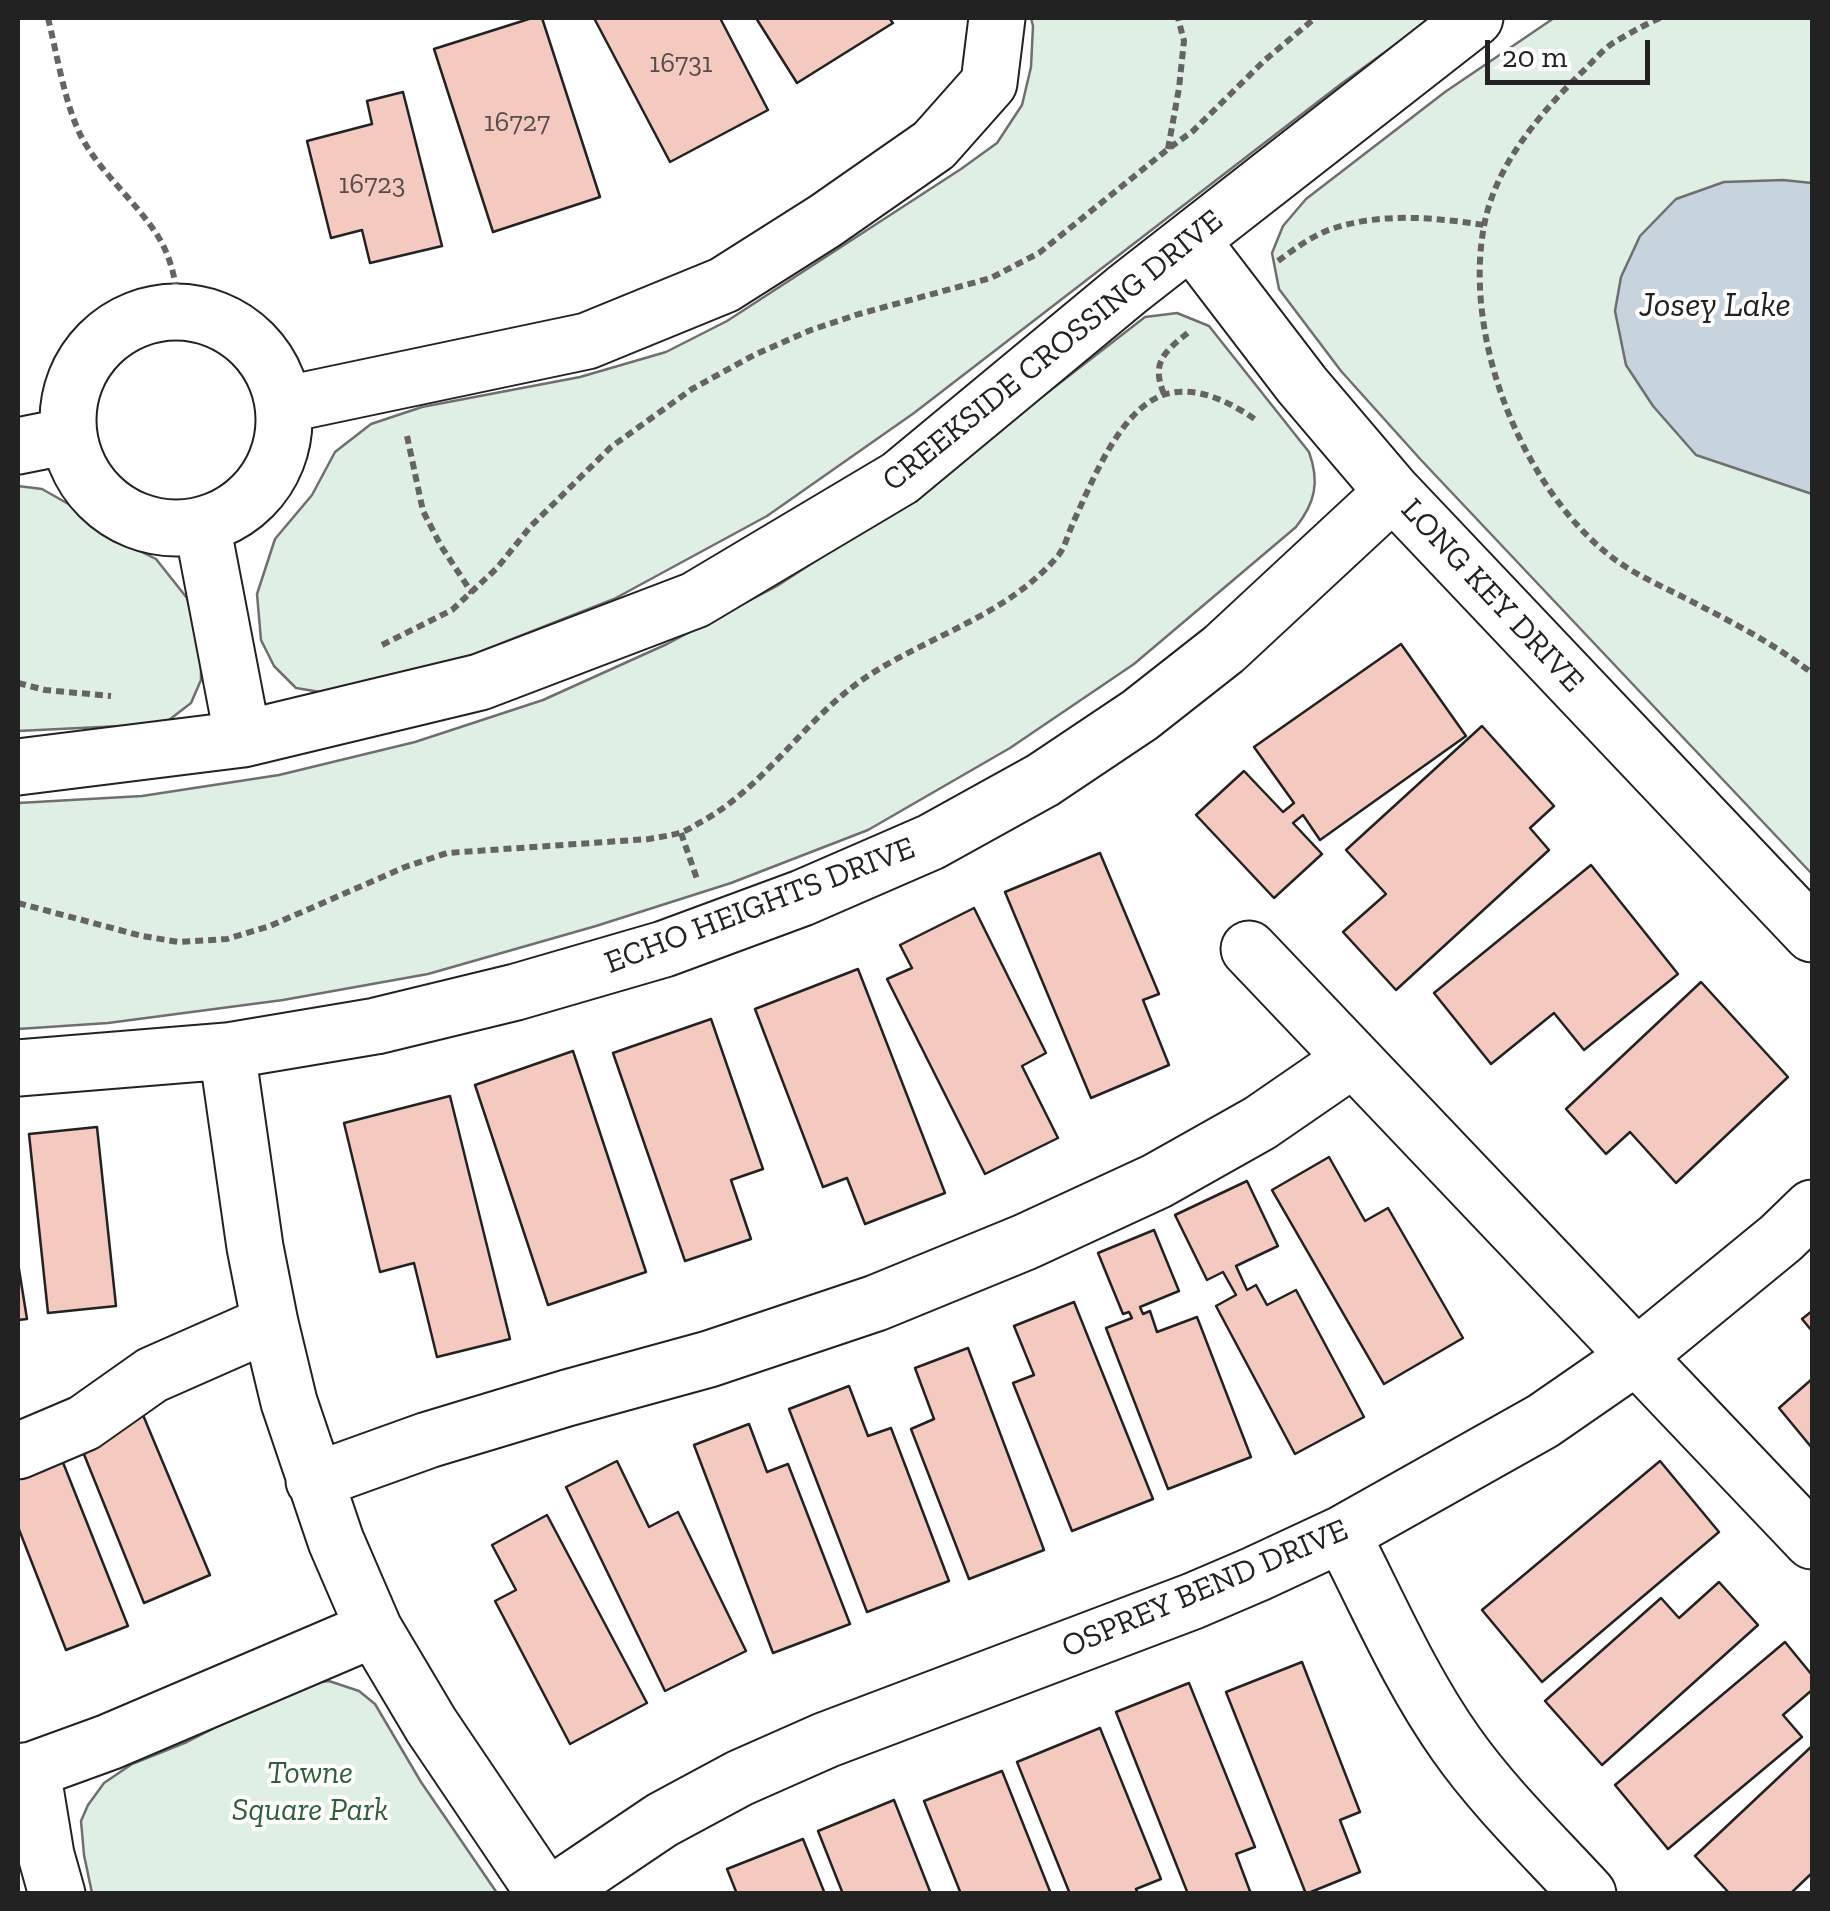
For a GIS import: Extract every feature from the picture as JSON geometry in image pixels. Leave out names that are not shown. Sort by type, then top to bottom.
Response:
[{"type":"street","points":[[283,405],[587,341],[724,286],[934,145],[989,82],[997,18]]},
{"type":"street","name":"CREEKSIDE CROSSING DRIVE","points":[[18,767],[243,739],[480,682],[695,600],[900,478],[1191,240],[1475,18]]},
{"type":"street","name":"LONG KEY DRIVE","points":[[1191,240],[1302,385],[1393,492],[1812,934]]},
{"type":"street","points":[[159,312],[202,314],[240,332],[269,364],[283,405],[282,444],[266,481],[238,509],[202,525],[157,527],[116,510],[43,441],[88,354],[120,326],[159,312]]},
{"type":"street","name":"ECHO HEIGHTS DRIVE","points":[[18,1068],[228,1050],[376,1026],[516,992],[664,949],[802,898],[931,842],[1043,780],[1140,715],[1224,649],[1393,492]]},
{"type":"street","points":[[202,525],[243,739]]},
{"type":"street","points":[[1249,949],[1812,1541]]},
{"type":"street","points":[[228,1050],[255,1247],[270,1323],[289,1402],[336,1541],[374,1630],[431,1725],[548,1894]]},
{"type":"street","points":[[314,1480],[428,1440],[709,1359],[876,1303],[1025,1242],[1157,1180],[1260,1124],[1353,1059]]},
{"type":"street","name":"OSPREY BEND DRIVE","points":[[548,1894],[662,1820],[740,1778],[826,1740],[1208,1594],[1342,1534],[1542,1421],[1637,1356],[1812,1208]]},
{"type":"street","points":[[18,1451],[84,1423],[152,1375],[270,1323]]},
{"type":"street","points":[[1342,1534],[1410,1666],[1455,1742],[1502,1802],[1588,1894]]},
{"type":"street","points":[[57,1894],[25,1771],[109,1742],[374,1630]]},
{"type":"path","points":[[48,18],[81,137],[159,238],[173,268],[180,312]]},
{"type":"path","points":[[1168,149],[1184,42],[1178,18]]},
{"type":"path","points":[[367,651],[452,610],[472,594],[531,526],[611,447],[692,390],[756,354],[811,330],[991,278],[1040,253],[1193,132],[1265,60],[1314,18]]},
{"type":"path","points":[[1660,18],[1610,45],[1540,116],[1512,155],[1484,224],[1480,262],[1482,311],[1491,358],[1510,414],[1547,487],[1609,555],[1648,580],[1767,640],[1812,673]]},
{"type":"path","points":[[1164,394],[1157,366],[1169,348],[1233,294],[1324,232],[1398,218],[1484,224]]},
{"type":"path","points":[[397,380],[423,511],[472,594]]},
{"type":"path","points":[[18,903],[142,936],[179,942],[227,940],[447,852],[681,833],[744,794],[826,710],[869,675],[1001,606],[1035,578],[1060,554],[1117,434],[1138,410],[1164,394],[1189,392],[1216,397],[1258,422]]},
{"type":"path","points":[[18,684],[45,690],[126,695]]},
{"type":"green space","points":[[1031,18],[1432,18],[914,413],[767,516],[614,599],[459,660],[332,694],[296,688],[274,666],[261,640],[257,594],[275,539],[312,495],[335,452],[371,424],[422,407],[580,377],[666,352],[727,321],[997,143],[1022,105],[1031,67]]},
{"type":"green space","points":[[1554,18],[1812,18],[1812,874],[1421,460],[1341,371],[1279,289],[1272,253],[1283,226],[1306,199],[1445,92]]},
{"type":"green space","points":[[1177,313],[1209,326],[1309,452],[1315,483],[1308,509],[1296,527],[1134,664],[1010,748],[868,830],[731,883],[428,974],[283,1000],[108,1023],[18,1029],[18,803],[142,796],[279,775],[415,742],[543,700],[667,644],[777,586],[906,502],[1145,317]]},
{"type":"green space","points":[[18,486],[42,489],[79,510],[109,536],[156,559],[187,598],[201,651],[201,680],[191,703],[169,720],[142,725],[18,731]]},
{"type":"green space","name":"Towne Square Park","points":[[329,1681],[359,1691],[375,1704],[421,1782],[497,1893],[92,1893],[81,1821],[104,1783],[132,1764],[187,1742],[298,1685]]},
{"type":"water","name":"Josey Lake","points":[[1724,182],[1812,183],[1812,494],[1696,455],[1653,406],[1626,365],[1615,311],[1621,277],[1640,236],[1676,199]]},
{"type":"building","points":[[542,18],[600,197],[493,232],[434,49]]},
{"type":"building","points":[[594,18],[720,18],[768,110],[670,162]]},
{"type":"building","points":[[756,18],[889,18],[893,23],[797,83]]},
{"type":"building","points":[[403,92],[442,246],[370,263],[362,230],[331,238],[307,141],[372,124],[367,101]]},
{"type":"building","points":[[1401,644],[1466,736],[1320,840],[1303,815],[1293,823],[1322,854],[1274,898],[1196,815],[1244,771],[1283,812],[1294,803],[1254,747]]},
{"type":"building","points":[[1482,726],[1554,806],[1530,828],[1549,850],[1396,990],[1343,932],[1386,894],[1346,850]]},
{"type":"building","points":[[1100,853],[1159,994],[1143,1000],[1169,1065],[1091,1098],[1005,892]]},
{"type":"building","points":[[1591,865],[1678,974],[1584,1050],[1554,1013],[1491,1064],[1434,993]]},
{"type":"building","points":[[974,908],[1046,1053],[1022,1066],[1058,1138],[985,1174],[887,979],[912,968],[900,945]]},
{"type":"building","points":[[858,969],[945,1193],[865,1224],[847,1178],[823,1187],[755,1009]]},
{"type":"building","points":[[1701,982],[1788,1077],[1676,1183],[1630,1132],[1606,1154],[1566,1109]]},
{"type":"building","points":[[711,1019],[763,1169],[731,1180],[751,1239],[685,1261],[613,1053]]},
{"type":"building","points":[[573,1051],[646,1272],[548,1305],[475,1085]]},
{"type":"building","points":[[450,1096],[510,1339],[437,1357],[414,1263],[380,1272],[344,1123]]},
{"type":"building","points":[[97,1127],[116,1306],[48,1313],[29,1134]]},
{"type":"building","points":[[1329,1157],[1365,1221],[1388,1208],[1463,1338],[1384,1384],[1272,1190]]},
{"type":"building","points":[[1247,1181],[1278,1246],[1236,1266],[1247,1290],[1256,1285],[1267,1305],[1296,1290],[1364,1417],[1295,1454],[1216,1306],[1236,1295],[1223,1272],[1207,1280],[1175,1215]]},
{"type":"building","points":[[1154,1230],[1179,1291],[1140,1307],[1143,1314],[1150,1311],[1157,1332],[1197,1317],[1251,1457],[1168,1489],[1106,1328],[1132,1318],[1129,1312],[1123,1314],[1098,1253]]},
{"type":"building","points":[[18,1263],[27,1319],[18,1320]]},
{"type":"building","points":[[1074,1302],[1153,1499],[1072,1531],[1013,1383],[1034,1375],[1014,1326]]},
{"type":"building","points":[[1812,1311],[1812,1331],[1802,1319]]},
{"type":"building","points":[[968,1348],[1044,1550],[969,1579],[911,1429],[934,1419],[915,1368]]},
{"type":"building","points":[[1812,1379],[1812,1448],[1779,1408]]},
{"type":"building","points":[[849,1386],[868,1436],[891,1428],[949,1581],[867,1612],[789,1409]]},
{"type":"building","points":[[143,1415],[210,1575],[144,1603],[79,1442]]},
{"type":"building","points":[[749,1424],[767,1472],[788,1464],[850,1624],[773,1653],[694,1445]]},
{"type":"building","points":[[62,1460],[128,1626],[66,1650],[18,1527],[18,1477]]},
{"type":"building","points":[[617,1461],[649,1527],[678,1512],[746,1651],[665,1691],[566,1487]]},
{"type":"building","points":[[1660,1461],[1719,1532],[1542,1682],[1482,1610]]},
{"type":"building","points":[[547,1515],[647,1703],[570,1744],[495,1601],[516,1590],[492,1545]]},
{"type":"building","points":[[1719,1582],[1758,1625],[1602,1765],[1545,1701],[1661,1598],[1679,1618]]},
{"type":"building","points":[[1785,1642],[1812,1675],[1812,1690],[1783,1715],[1802,1737],[1668,1849],[1615,1785]]},
{"type":"building","points":[[1302,1662],[1360,1812],[1340,1820],[1360,1872],[1306,1894],[1226,1692]]},
{"type":"building","points":[[1189,1683],[1255,1847],[1236,1854],[1251,1894],[1188,1894],[1116,1712]]},
{"type":"building","points":[[1100,1728],[1161,1879],[1136,1889],[1138,1894],[1070,1894],[1017,1762]]},
{"type":"building","points":[[1812,1746],[1812,1873],[1790,1894],[1730,1894],[1695,1856]]},
{"type":"building","points":[[1002,1771],[1051,1894],[961,1894],[924,1801]]},
{"type":"building","points":[[894,1800],[931,1894],[843,1894],[818,1831]]},
{"type":"building","points":[[803,1839],[825,1894],[737,1894],[727,1869]]}]
